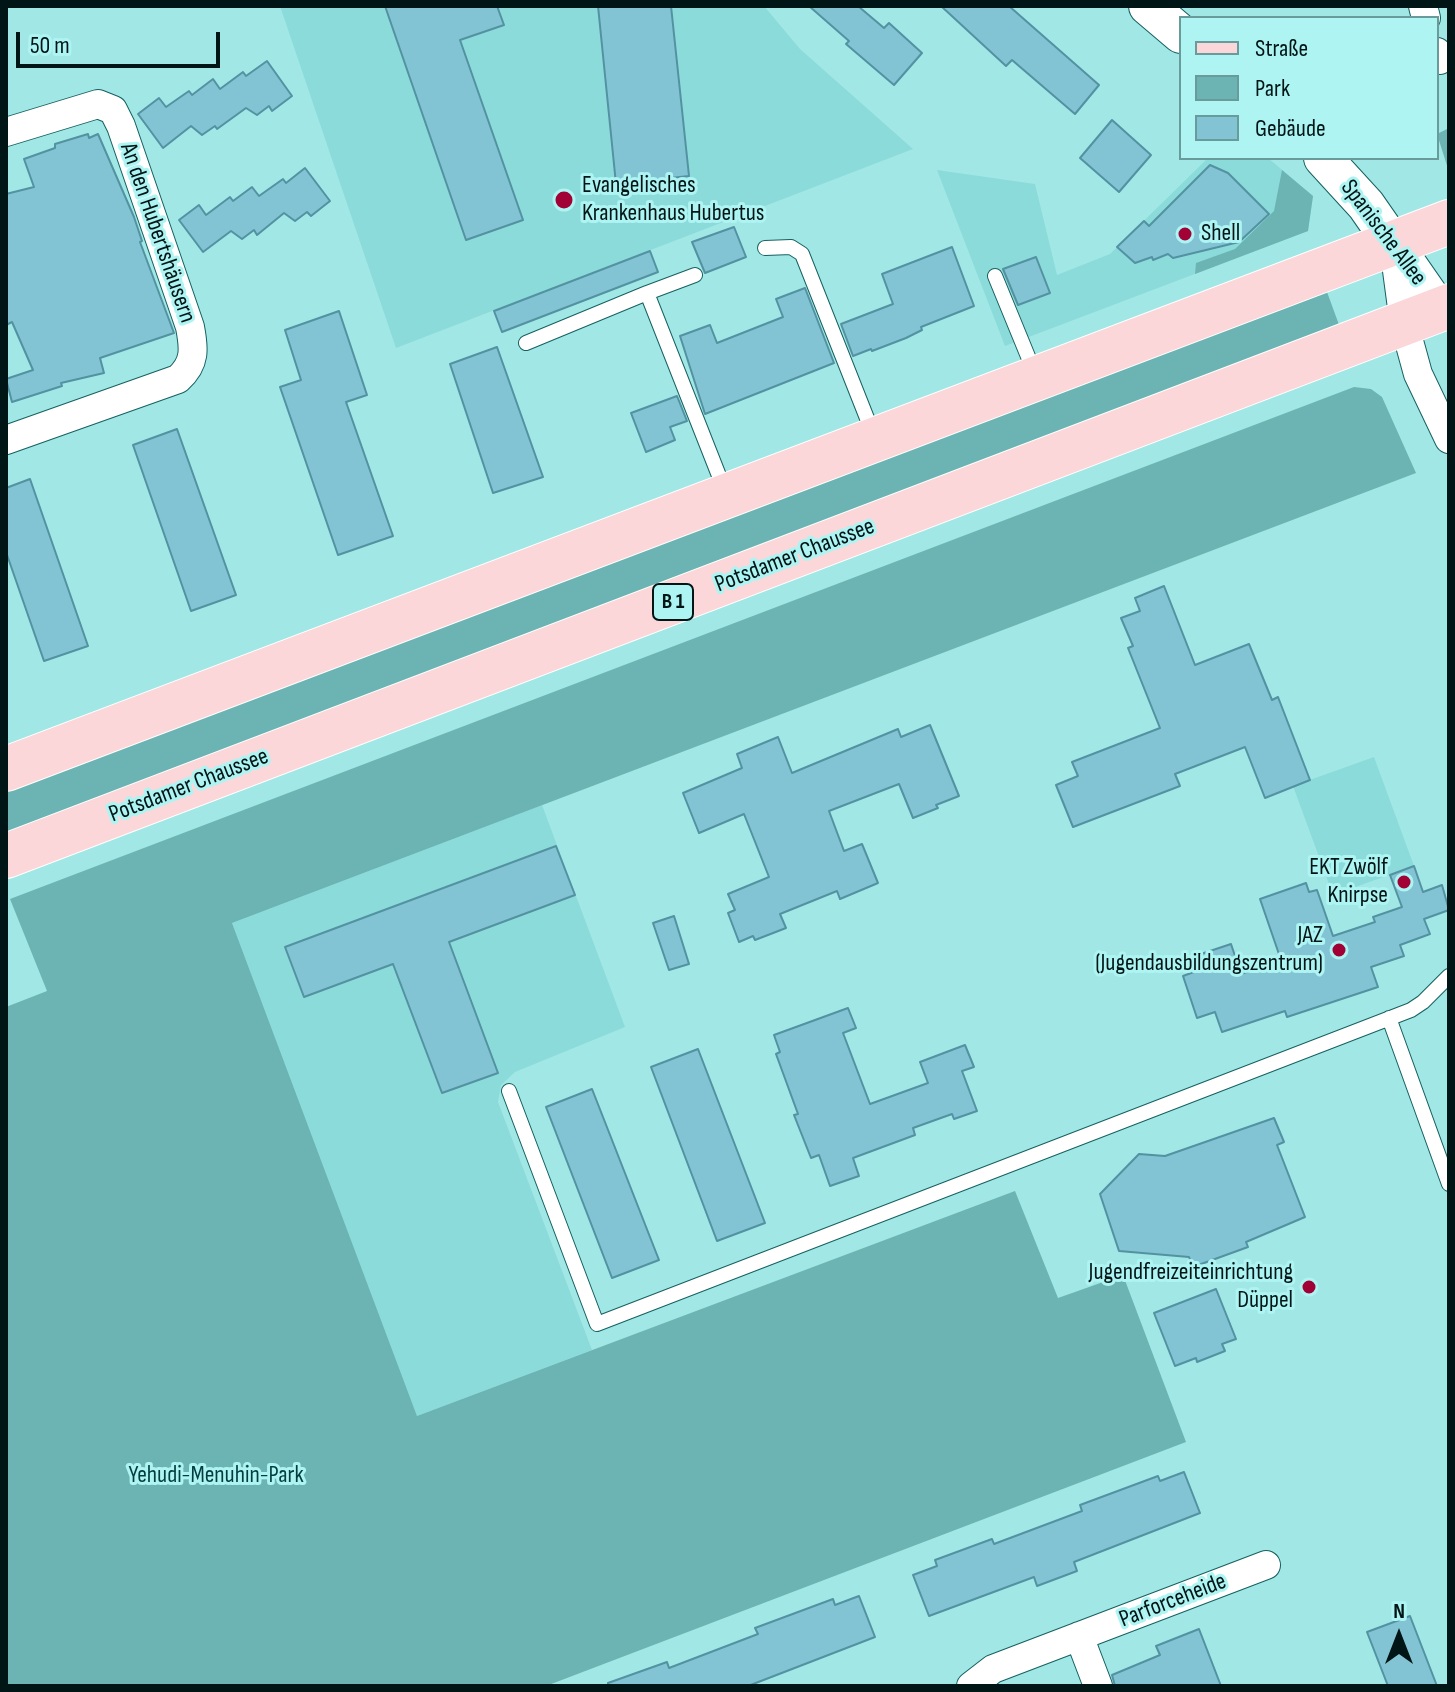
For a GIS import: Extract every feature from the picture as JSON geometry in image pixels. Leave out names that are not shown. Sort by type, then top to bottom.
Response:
[{"type":"main road","points":[[1148,6],[1179,32]]},
{"type":"main road","name":"Spanische Allee","points":[[1325,160],[1366,205],[1393,243],[1435,318]]},
{"type":"main road","points":[[6,769],[1449,222]]},
{"type":"main road","name":"Potsdamer Chaussee","points":[[6,856],[1435,318]]},
{"type":"street","name":"An den Hubertshäusern","points":[[6,132],[98,104],[113,110],[127,141],[194,346],[193,359],[178,379],[6,440]]},
{"type":"street","points":[[1435,318],[1418,374],[1449,439]]},
{"type":"street","name":"Parforceheide","points":[[971,1686],[993,1669],[1266,1565]]},
{"type":"street","points":[[1079,1636],[1098,1686]]},
{"type":"lane","points":[[765,248],[791,247],[802,254],[875,439]]},
{"type":"lane","points":[[526,343],[695,275]]},
{"type":"lane","points":[[995,276],[1037,378]]},
{"type":"lane","points":[[647,293],[727,495]]},
{"type":"lane","points":[[509,1091],[597,1324],[1389,1018],[1423,1002],[1449,976]]},
{"type":"lane","points":[[1389,1018],[1449,1184]]},
{"type":"shaded area","name":"Evangelisches Krankenhaus Hubertus","points":[[280,6],[764,6],[800,49],[913,149],[396,348]]},
{"type":"shaded area","points":[[1206,160],[1270,160],[1313,196],[1308,231],[1005,346],[937,170],[1035,184],[1057,275],[1110,254]]},
{"type":"shaded area","points":[[1374,757],[1414,866],[1333,895],[1293,786]]},
{"type":"shaded area","points":[[542,805],[625,1027],[515,1072],[501,1085],[498,1102],[592,1350],[417,1416],[232,923]]},
{"type":"green space","points":[[1449,128],[1449,172],[1439,140],[1439,133]]},
{"type":"green space","points":[[1282,170],[1313,196],[1308,231],[1195,274],[1196,263],[1235,249],[1274,211]]},
{"type":"green space","points":[[1323,281],[1342,333],[6,842],[6,782]]},
{"type":"green space","name":"Yehudi-Menuhin-Park","points":[[1354,387],[1371,389],[1382,397],[1416,473],[232,923],[417,1416],[1015,1191],[1058,1298],[1123,1275],[1186,1442],[546,1686],[6,1686],[6,1007],[47,991],[10,899]]},
{"type":"building","points":[[385,6],[497,6],[504,25],[460,40],[523,220],[466,240]]},
{"type":"building","points":[[598,6],[671,6],[689,176],[616,184]]},
{"type":"building","points":[[809,6],[858,6],[884,28],[889,23],[922,53],[894,85],[846,44],[849,41]]},
{"type":"building","points":[[941,6],[1009,6],[1099,85],[1075,114],[1012,60],[1006,66]]},
{"type":"building","points":[[267,61],[292,96],[272,111],[269,106],[257,115],[246,108],[217,129],[215,126],[202,135],[191,126],[163,148],[138,114],[159,98],[166,107],[189,91],[192,95],[213,79],[220,89],[243,72],[246,76]]},
{"type":"building","points":[[1112,120],[1151,155],[1119,192],[1080,158]]},
{"type":"building","points":[[88,134],[89,138],[98,134],[134,217],[140,242],[174,333],[100,358],[104,373],[61,383],[62,386],[12,402],[6,379],[33,370],[12,322],[6,325],[6,194],[34,187],[24,159],[55,148],[55,144]]},
{"type":"building","points":[[1210,165],[1228,173],[1269,214],[1239,242],[1173,258],[1168,254],[1135,263],[1117,247],[1144,221],[1149,226]]},
{"type":"building","points":[[305,168],[330,201],[311,216],[307,212],[295,221],[284,213],[257,235],[254,230],[242,239],[231,231],[203,252],[179,220],[199,205],[206,215],[230,197],[233,201],[252,187],[259,196],[283,179],[286,183]]},
{"type":"building","points":[[734,227],[746,257],[705,273],[692,242]]},
{"type":"building","points":[[952,247],[974,306],[921,327],[922,330],[906,338],[853,356],[841,324],[893,304],[882,274]]},
{"type":"building","points":[[650,251],[658,272],[502,332],[494,311]]},
{"type":"building","points":[[1036,257],[1050,293],[1018,305],[1003,269]]},
{"type":"building","points":[[805,288],[834,363],[705,414],[680,336],[710,325],[717,343],[783,317],[776,299]]},
{"type":"building","points":[[339,311],[367,395],[346,402],[393,536],[338,555],[280,387],[301,380],[285,330]]},
{"type":"building","points":[[497,347],[543,477],[493,493],[450,364]]},
{"type":"building","points":[[677,396],[687,421],[670,427],[675,440],[646,452],[631,413]]},
{"type":"building","points":[[177,429],[236,595],[191,611],[133,445]]},
{"type":"building","points":[[30,479],[88,646],[44,661],[6,552],[6,488]]},
{"type":"building","points":[[1164,586],[1195,665],[1249,644],[1272,700],[1278,697],[1310,780],[1265,798],[1245,747],[1175,774],[1180,786],[1073,827],[1056,785],[1078,776],[1072,762],[1160,728],[1128,648],[1133,646],[1121,618],[1140,611],[1135,598]]},
{"type":"building","points":[[930,725],[959,796],[913,818],[899,784],[829,811],[844,851],[862,844],[878,883],[840,899],[837,891],[780,914],[786,928],[755,940],[753,936],[739,942],[728,913],[735,910],[728,894],[769,877],[744,814],[699,833],[683,793],[742,768],[737,754],[778,737],[792,773],[898,729],[901,737]]},
{"type":"building","points":[[556,846],[575,895],[449,942],[498,1073],[442,1093],[393,964],[304,997],[285,947]]},
{"type":"building","name":"JAZ (Jugendausbildungszentrum)","points":[[1414,866],[1423,892],[1442,885],[1449,910],[1424,919],[1430,934],[1400,945],[1404,956],[1371,967],[1378,987],[1287,1017],[1285,1011],[1222,1032],[1215,1012],[1197,1018],[1183,976],[1199,970],[1195,956],[1231,944],[1241,974],[1281,960],[1260,899],[1306,883],[1309,892],[1317,890],[1333,936],[1375,922],[1373,917],[1402,907],[1390,875]]},
{"type":"building","points":[[674,916],[689,964],[669,970],[653,923]]},
{"type":"building","points":[[848,1008],[856,1028],[843,1033],[870,1104],[928,1083],[920,1062],[965,1045],[974,1067],[962,1071],[977,1111],[954,1119],[952,1114],[913,1128],[915,1135],[853,1158],[859,1176],[830,1186],[819,1155],[811,1158],[794,1115],[798,1114],[776,1054],[780,1052],[774,1035]]},
{"type":"building","points":[[698,1049],[765,1223],[717,1241],[651,1067]]},
{"type":"building","points":[[592,1089],[659,1260],[612,1278],[546,1107]]},
{"type":"building","points":[[1274,1118],[1284,1142],[1277,1145],[1305,1217],[1246,1242],[1248,1247],[1193,1267],[1189,1257],[1119,1251],[1100,1194],[1139,1154],[1165,1156]]},
{"type":"building","points":[[1216,1289],[1236,1339],[1222,1344],[1225,1351],[1197,1362],[1196,1358],[1175,1366],[1154,1313]]},
{"type":"building","points":[[1184,1472],[1200,1513],[1074,1562],[1077,1571],[1037,1586],[1034,1577],[929,1616],[913,1575],[937,1566],[935,1560],[992,1539],[994,1544],[1082,1511],[1080,1505],[1158,1476],[1160,1481]]},
{"type":"building","points":[[859,1596],[875,1637],[748,1686],[608,1686],[608,1683],[667,1662],[669,1668],[758,1634],[755,1628],[833,1599],[835,1605]]},
{"type":"building","points":[[1410,1616],[1437,1686],[1388,1686],[1367,1632]]},
{"type":"building","points":[[1199,1629],[1221,1686],[1115,1686],[1112,1675],[1160,1655],[1156,1646]]},
{"type":"place","name":"Evangelisches Krankenhaus Hubertus","points":[[564,200]]},
{"type":"place","name":"Shell","points":[[1185,234]]},
{"type":"place","name":"EKT Zwölf Knirpse","points":[[1404,882]]},
{"type":"place","name":"JAZ (Jugendausbildungszentrum)","points":[[1339,950]]},
{"type":"place","name":"Jugendfreizeiteinrichtung Düppel","points":[[1309,1287]]}]
